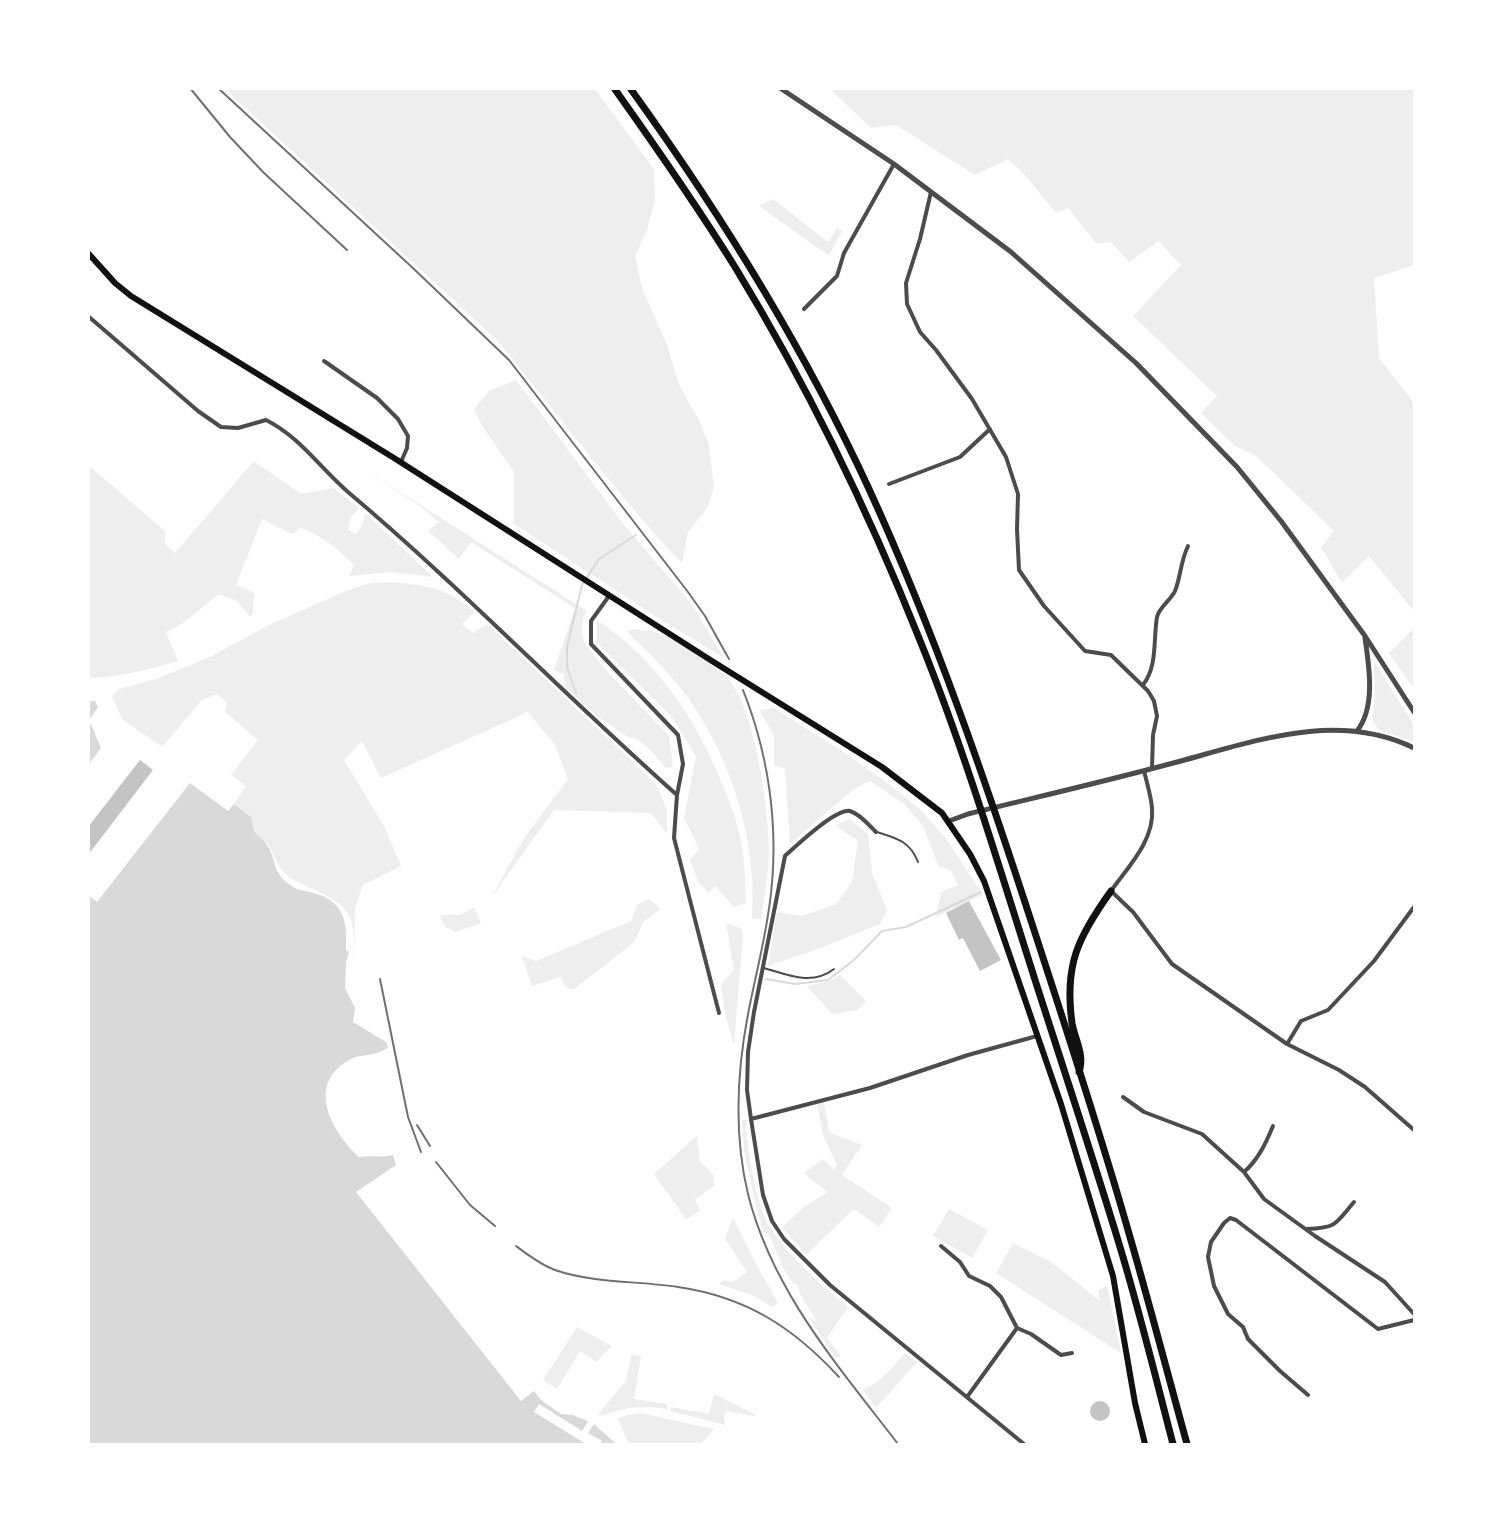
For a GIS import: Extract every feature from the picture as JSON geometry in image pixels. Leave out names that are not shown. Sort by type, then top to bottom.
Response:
[{"type":"highway","points":[[614,88],[735,267],[824,426],[884,553],[917,632],[986,822],[1118,1241],[1173,1444]]},
{"type":"highway","points":[[630,88],[665,136],[745,261],[795,346],[868,487],[933,637],[999,820],[1079,1072],[1131,1238],[1187,1444]]},
{"type":"highway","points":[[1079,1072],[1082,1062],[1072,1024],[1070,976],[1083,933],[1111,891]]},
{"type":"main road","points":[[88,253],[115,283],[131,296],[401,462],[882,767],[934,806],[949,821],[984,881],[1061,1104],[1113,1276],[1135,1403],[1145,1444]]},
{"type":"street","points":[[780,88],[894,164],[1011,252],[1136,363],[1186,412],[1237,467],[1281,521],[1365,636],[1414,712]]},
{"type":"street","points":[[804,309],[837,276],[844,253],[894,164]]},
{"type":"street","points":[[931,191],[920,239],[906,283],[907,304],[920,332],[954,374],[1006,457],[1018,494],[1019,570],[1044,606],[1085,651],[1111,655],[1143,685],[1154,701],[1157,716],[1153,735],[1152,769]]},
{"type":"street","points":[[88,316],[198,411],[221,427],[238,428],[267,420],[280,427],[305,447],[334,480],[429,561],[527,657],[677,795]]},
{"type":"street","points":[[324,361],[377,398],[398,419],[408,436],[407,448],[401,462]]},
{"type":"street","points":[[889,484],[960,457],[990,429]]},
{"type":"street","points":[[1143,685],[1155,651],[1157,615],[1175,591],[1182,559],[1188,546]]},
{"type":"street","points":[[609,595],[591,621],[591,644],[678,735],[683,764],[677,795],[674,838],[719,1013]]},
{"type":"street","points":[[1357,731],[1364,718],[1368,694],[1365,636]]},
{"type":"street","points":[[949,821],[968,814],[1297,732],[1357,731],[1380,735],[1414,748]]},
{"type":"street","points":[[1144,771],[1153,811],[1151,828],[1140,851],[1111,891],[1133,912],[1172,964],[1287,1044],[1365,1086],[1414,1130]]},
{"type":"street","points":[[876,832],[860,817],[849,811],[839,813],[785,856],[748,1052],[747,1090],[763,1195],[772,1221],[784,1239],[830,1285],[1024,1444]]},
{"type":"street","points":[[1287,1044],[1301,1021],[1328,1010],[1374,961],[1414,907]]},
{"type":"street","points":[[751,1119],[862,1090],[951,1060],[1037,1036]]},
{"type":"street","points":[[1123,1097],[1144,1112],[1202,1134],[1244,1172],[1264,1199],[1385,1282],[1414,1314]]},
{"type":"street","points":[[1244,1172],[1253,1164],[1273,1126]]},
{"type":"street","points":[[1306,1229],[1335,1225],[1354,1202]]},
{"type":"street","points":[[1308,1395],[1248,1339],[1243,1327],[1228,1314],[1214,1286],[1208,1257],[1212,1242],[1230,1218],[1236,1220],[1378,1329],[1414,1320]]},
{"type":"street","points":[[941,1246],[960,1262],[969,1276],[990,1286],[1001,1297],[1017,1328],[1031,1334],[1061,1355],[1072,1353]]},
{"type":"street","points":[[967,1397],[1017,1328]]},
{"type":"lane","points":[[876,832],[903,840],[914,851],[918,862]]},
{"type":"lane","points":[[764,968],[804,979],[826,976],[834,969]]},
{"type":"shaded area","points":[[225,89],[595,89],[654,169],[655,199],[647,230],[635,256],[642,288],[668,347],[679,385],[700,422],[709,445],[714,488],[707,508],[688,532],[682,563],[601,470],[499,342]]},
{"type":"shaded area","points":[[830,89],[1414,89],[1414,265],[1374,278],[1379,358],[1414,403],[1414,611],[1369,556],[1342,583],[1321,547],[1334,531],[1256,456],[1235,446],[1201,413],[1217,396],[1133,316],[1181,265],[1159,241],[1129,262],[1111,242],[1097,244],[1068,208],[1056,213],[1025,175],[1008,159],[975,175],[896,125],[871,128]]},
{"type":"shaded area","points":[[773,199],[828,242],[837,228],[842,231],[829,256],[759,206]]},
{"type":"shaded area","points":[[516,380],[624,525],[690,602],[724,658],[514,524],[514,472],[482,426],[474,409],[489,391]]},
{"type":"shaded area","points":[[254,461],[301,494],[334,488],[359,508],[351,517],[348,530],[356,534],[363,524],[365,513],[433,577],[392,572],[349,576],[354,565],[323,539],[301,528],[292,534],[262,519],[236,585],[254,593],[253,615],[249,616],[237,601],[219,594],[183,623],[166,632],[178,661],[134,672],[89,678],[89,466],[165,531],[165,544],[175,553]]},
{"type":"shaded area","points":[[359,466],[587,611],[583,619],[584,642],[605,669],[669,736],[673,767],[666,768],[639,741],[628,737],[598,717],[565,687],[564,674],[554,670],[575,608],[471,542],[459,559],[428,531],[439,522],[418,505]]},
{"type":"shaded area","points":[[394,582],[418,585],[446,593],[475,612],[462,624],[473,633],[487,624],[656,784],[667,810],[667,834],[651,813],[554,810],[491,898],[524,838],[568,779],[555,745],[528,712],[381,778],[362,741],[344,760],[385,828],[401,866],[363,885],[355,908],[354,964],[351,919],[343,907],[328,896],[287,875],[270,848],[255,831],[252,818],[234,804],[246,786],[231,775],[258,740],[225,712],[227,703],[217,694],[202,700],[162,747],[122,719],[112,696],[119,689],[156,679],[210,657],[267,626],[348,590],[371,583]]},
{"type":"shaded area","points":[[597,620],[619,636],[656,673],[673,693],[701,738],[713,762],[737,824],[743,855],[746,903],[734,907],[715,886],[709,893],[699,883],[690,860],[699,849],[684,818],[696,756],[672,717],[597,643]]},
{"type":"shaded area","points":[[1414,628],[1414,689],[1389,653]]},
{"type":"shaded area","points":[[634,629],[666,636],[684,646],[726,676],[736,690],[753,735],[767,815],[769,856],[761,919],[752,919],[752,878],[746,831],[723,761],[713,739],[688,698],[666,671],[626,631]]},
{"type":"shaded area","points":[[1374,661],[1414,725],[1414,742],[1379,730],[1372,720],[1375,697]]},
{"type":"shaded area","points":[[89,701],[95,701],[98,707],[89,720]]},
{"type":"shaded area","points":[[774,708],[845,753],[920,809],[947,840],[983,895],[936,917],[941,892],[958,885],[951,870],[939,867],[923,826],[903,803],[870,781],[854,789],[790,844],[785,769],[774,765],[774,735],[759,710]]},
{"type":"shaded area","points":[[89,720],[101,748],[89,764]]},
{"type":"shaded area","points":[[190,783],[228,811],[234,804],[252,818],[255,832],[265,841],[276,868],[286,882],[300,890],[329,899],[340,910],[343,917],[346,950],[349,952],[346,962],[345,988],[355,1008],[353,1022],[386,1042],[388,1047],[379,1052],[349,1060],[336,1070],[328,1082],[327,1108],[340,1135],[359,1157],[393,1155],[396,1165],[356,1192],[521,1401],[534,1391],[541,1400],[561,1414],[573,1415],[594,1424],[616,1444],[89,1444],[88,895],[97,902]]},
{"type":"shaded area","points":[[850,819],[868,834],[872,873],[887,910],[880,924],[768,966],[777,912],[802,916],[836,904],[852,882],[858,841],[835,825]]},
{"type":"shaded area","points":[[649,899],[661,909],[643,922],[632,944],[573,990],[565,987],[561,977],[532,986],[522,956],[536,961],[631,921],[637,905]]},
{"type":"shaded area","points":[[474,907],[481,923],[456,932],[445,927],[440,915],[460,915]]},
{"type":"shaded area","points":[[726,923],[742,929],[743,935],[734,1045],[725,1014],[721,984],[734,970]]},
{"type":"shaded area","points":[[840,975],[866,1001],[858,1010],[832,1014],[807,986],[830,981]]},
{"type":"shaded area","points":[[824,1102],[829,1132],[862,1145],[842,1175],[892,1208],[879,1227],[854,1209],[806,1255],[782,1227],[803,1208],[827,1192],[804,1173],[823,1159],[834,1170],[837,1165],[823,1135],[817,1104]]},
{"type":"shaded area","points":[[742,1120],[746,1120],[756,1190],[770,1228],[806,1270],[848,1307],[827,1338],[841,1356],[836,1358],[808,1317],[816,1321],[800,1294],[797,1284],[794,1284],[783,1268],[770,1236],[764,1232],[744,1151]]},
{"type":"shaded area","points":[[697,1136],[700,1162],[713,1174],[714,1186],[695,1199],[700,1211],[686,1219],[654,1174]]},
{"type":"shaded area","points":[[949,1209],[988,1230],[972,1258],[933,1236]]},
{"type":"shaded area","points":[[733,1218],[778,1303],[772,1307],[754,1296],[719,1284],[724,1280],[733,1282],[747,1272],[725,1239]]},
{"type":"shaded area","points":[[1013,1243],[1050,1261],[1100,1301],[1098,1291],[1107,1285],[1121,1353],[996,1273]]},
{"type":"shaded area","points":[[577,1327],[612,1346],[596,1362],[580,1351],[557,1389],[543,1380]]},
{"type":"shaded area","points":[[905,1353],[917,1362],[876,1408],[863,1390],[881,1378]]},
{"type":"shaded area","points":[[631,1355],[641,1356],[634,1399],[667,1404],[668,1409],[634,1408],[602,1416],[598,1414],[626,1381]]},
{"type":"shaded area","points":[[714,1394],[756,1415],[727,1411],[724,1415],[725,1425],[670,1411],[671,1407],[709,1414]]},
{"type":"shaded area","points":[[641,1413],[714,1429],[701,1444],[633,1444],[628,1442],[618,1419]]},
{"type":"pier","points":[[539,1404],[582,1431],[589,1420],[594,1424],[588,1433],[602,1441],[600,1444],[586,1444],[534,1412]]},
{"type":"building","points":[[140,760],[153,770],[88,855],[88,827]]},
{"type":"building","points":[[969,901],[1001,960],[980,971],[963,938],[959,940],[946,913]]},
{"type":"building","points":[[1100,1401],[1107,1404],[1110,1411],[1107,1418],[1100,1421],[1093,1418],[1090,1411],[1093,1404]]},
{"type":"waterway","points":[[576,693],[567,667],[567,647],[582,585],[599,559],[636,535]]},
{"type":"waterway","points":[[766,979],[795,984],[828,980],[854,960],[882,931],[906,927],[981,892]]},
{"type":"railway","points":[[190,88],[230,137],[263,172],[347,250]]},
{"type":"railway","points":[[218,88],[509,360],[688,592],[705,616],[729,659]]},
{"type":"railway","points":[[743,690],[761,746],[767,775],[773,833],[771,892],[744,1036],[739,1081],[739,1127],[748,1194],[773,1263],[790,1295],[831,1357],[898,1444]]},
{"type":"railway","points":[[380,979],[408,1117],[421,1152]]},
{"type":"railway","points":[[417,1125],[430,1146]]},
{"type":"railway","points":[[436,1162],[470,1205],[495,1226]]},
{"type":"railway","points":[[516,1246],[535,1260],[569,1274],[600,1280],[678,1287],[725,1298],[767,1317],[786,1329],[822,1359],[839,1377]]}]
